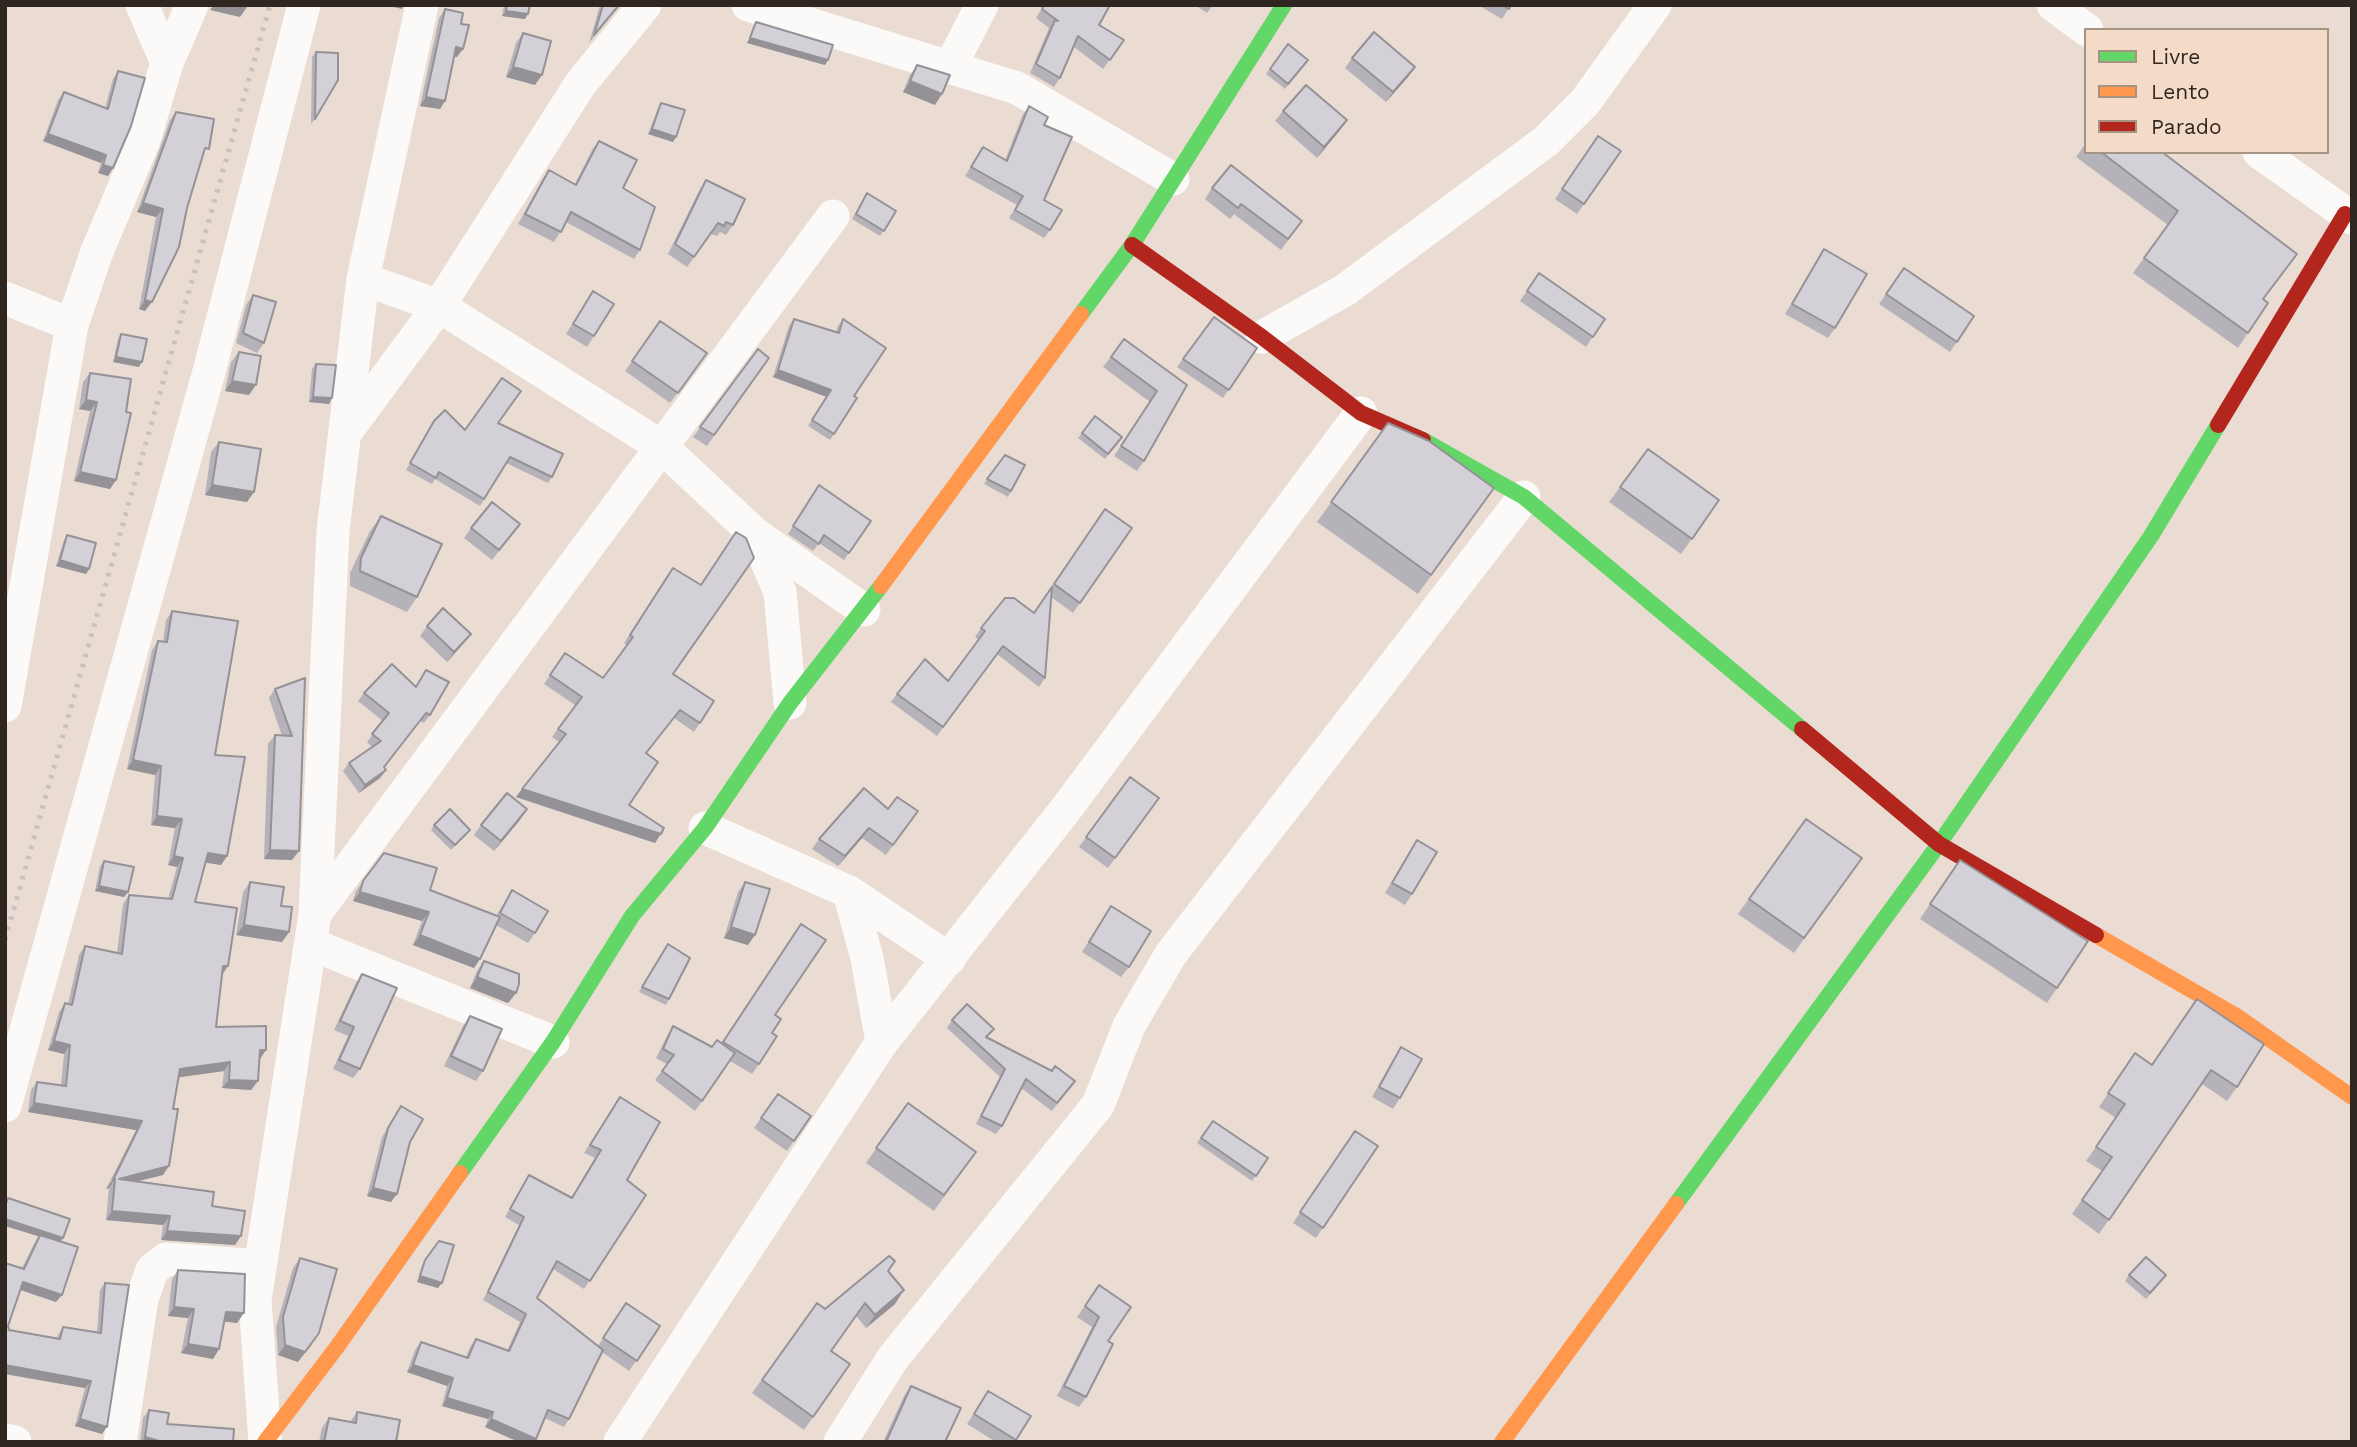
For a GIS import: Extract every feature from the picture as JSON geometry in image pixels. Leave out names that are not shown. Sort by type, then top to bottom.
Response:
[{"type":"street","points":[[142,5],[167,63]]},
{"type":"street","points":[[5,706],[72,325],[96,254],[144,140],[167,63],[191,5]]},
{"type":"street","points":[[5,1106],[210,368],[304,5]]},
{"type":"street","points":[[265,1441],[255,1300],[313,929],[333,531],[363,279],[422,5]]},
{"type":"street","points":[[345,434],[439,306],[581,83],[645,5]]},
{"type":"street","points":[[748,5],[1017,88],[1173,178]]},
{"type":"street","points":[[950,67],[982,5]]},
{"type":"street","points":[[265,1441],[337,1347],[553,1042],[632,916],[705,828],[790,703],[864,610],[1132,245],[1284,5]]},
{"type":"street","points":[[1262,337],[1345,290],[1546,141],[1585,102],[1655,5]]},
{"type":"street","points":[[2053,5],[2084,28]]},
{"type":"street","points":[[1502,1442],[1939,844],[2151,536],[2348,216],[2262,154]]},
{"type":"street","points":[[313,929],[833,216]]},
{"type":"street","points":[[1132,245],[1262,337],[1361,413],[1435,445],[1524,498],[1939,844],[2238,1017],[2352,1097]]},
{"type":"street","points":[[363,279],[439,306],[662,447],[755,534],[864,610]]},
{"type":"street","points":[[5,298],[72,325]]},
{"type":"street","points":[[620,1442],[882,1042],[1066,809],[1361,413]]},
{"type":"street","points":[[840,1442],[893,1358],[1098,1105],[1129,1026],[1171,954],[1524,498]]},
{"type":"street","points":[[755,534],[780,592],[790,703]]},
{"type":"street","points":[[705,828],[849,892],[949,959]]},
{"type":"street","points":[[849,892],[867,958],[882,1042]]},
{"type":"street","points":[[313,929],[553,1042]]},
{"type":"street","points":[[120,1442],[142,1299],[152,1270],[166,1259],[260,1266]]},
{"type":"street","points":[[5,1440],[15,1442]]},
{"type":"building","points":[[507,5],[530,5],[528,14],[506,11]]},
{"type":"building","points":[[603,5],[619,5],[594,35]]},
{"type":"building","points":[[1044,5],[1110,5],[1099,25],[1124,40],[1110,60],[1078,36],[1060,78],[1036,64],[1055,20],[1058,21],[1042,9]]},
{"type":"building","points":[[445,9],[463,13],[461,24],[469,25],[463,49],[456,47],[445,101],[426,97]]},
{"type":"building","points":[[756,22],[833,45],[828,60],[750,38]]},
{"type":"building","points":[[1374,32],[1415,67],[1393,92],[1352,58]]},
{"type":"building","points":[[523,33],[551,41],[542,75],[513,67]]},
{"type":"building","points":[[1288,44],[1308,60],[1288,84],[1270,69]]},
{"type":"building","points":[[316,52],[338,53],[338,80],[315,119]]},
{"type":"building","points":[[917,65],[950,75],[942,94],[910,81]]},
{"type":"building","points":[[118,71],[145,78],[131,126],[113,168],[103,165],[106,155],[48,134],[64,92],[108,109]]},
{"type":"building","points":[[1306,85],[1347,120],[1324,147],[1283,111]]},
{"type":"building","points":[[661,103],[685,110],[676,137],[652,129]]},
{"type":"building","points":[[1029,106],[1048,117],[1044,125],[1072,137],[1044,200],[1062,210],[1050,230],[1015,210],[1023,196],[971,167],[983,147],[1007,161]]},
{"type":"building","points":[[176,112],[214,119],[209,149],[205,148],[187,208],[179,247],[152,302],[145,300],[163,209],[143,203]]},
{"type":"building","points":[[1598,136],[1621,151],[1584,204],[1562,189]]},
{"type":"building","points":[[599,141],[637,160],[623,188],[655,207],[640,250],[571,212],[561,232],[525,214],[549,170],[576,185]]},
{"type":"building","points":[[2104,154],[2165,154],[2297,254],[2263,299],[2268,303],[2248,333],[2144,258],[2178,211]]},
{"type":"building","points":[[1231,165],[1302,221],[1288,239],[1241,204],[1238,208],[1212,188]]},
{"type":"building","points":[[706,180],[745,199],[733,225],[726,222],[724,226],[718,223],[694,257],[675,244]]},
{"type":"building","points":[[867,193],[896,211],[884,231],[856,214]]},
{"type":"building","points":[[1824,249],[1867,274],[1835,328],[1792,304]]},
{"type":"building","points":[[1904,268],[1974,316],[1957,342],[1886,294]]},
{"type":"building","points":[[1539,273],[1605,319],[1593,337],[1527,291]]},
{"type":"building","points":[[593,291],[614,304],[594,336],[573,324]]},
{"type":"building","points":[[253,295],[276,302],[264,343],[243,333]]},
{"type":"building","points":[[1214,317],[1257,348],[1229,390],[1183,359]]},
{"type":"building","points":[[794,319],[839,333],[843,319],[886,348],[854,396],[857,398],[834,434],[812,420],[831,390],[778,370]]},
{"type":"building","points":[[660,321],[707,353],[678,393],[632,361]]},
{"type":"building","points":[[121,334],[147,339],[142,362],[116,357]]},
{"type":"building","points":[[1124,339],[1187,385],[1144,461],[1121,446],[1157,391],[1111,357]]},
{"type":"building","points":[[758,349],[769,358],[714,435],[700,427]]},
{"type":"building","points":[[239,352],[261,356],[256,385],[232,381]]},
{"type":"building","points":[[316,364],[336,365],[332,398],[313,397]]},
{"type":"building","points":[[90,373],[131,379],[126,412],[131,413],[116,480],[80,472],[97,402],[86,400]]},
{"type":"building","points":[[502,378],[521,391],[498,423],[563,454],[552,477],[510,457],[484,499],[439,472],[436,478],[410,463],[434,421],[445,410],[465,430]]},
{"type":"building","points":[[1095,416],[1122,437],[1108,454],[1082,433]]},
{"type":"building","points":[[1388,423],[1429,441],[1494,488],[1431,575],[1331,502]]},
{"type":"building","points":[[219,442],[261,449],[254,492],[212,485]]},
{"type":"building","points":[[1648,449],[1719,500],[1692,539],[1620,487]]},
{"type":"building","points":[[1005,455],[1025,465],[1011,491],[987,479]]},
{"type":"building","points":[[819,485],[871,521],[849,553],[824,535],[819,544],[793,526]]},
{"type":"building","points":[[492,502],[520,524],[499,550],[471,528]]},
{"type":"building","points":[[1105,509],[1132,528],[1080,603],[1054,584]]},
{"type":"building","points":[[381,516],[442,544],[417,597],[360,571],[361,558]]},
{"type":"building","points":[[736,532],[746,538],[754,558],[673,674],[714,701],[700,723],[680,710],[646,753],[658,762],[629,805],[664,828],[661,834],[522,789],[566,734],[558,729],[582,697],[550,675],[565,653],[603,678],[633,637],[630,635],[673,568],[701,585]]},
{"type":"building","points":[[67,535],[96,543],[89,569],[60,560]]},
{"type":"building","points":[[1052,587],[1045,678],[1003,646],[943,727],[897,694],[925,659],[948,681],[985,631],[981,628],[1005,598],[1014,598],[1034,613]]},
{"type":"building","points":[[443,608],[471,634],[454,652],[427,626]]},
{"type":"building","points":[[172,611],[238,621],[215,755],[245,757],[227,856],[208,853],[195,902],[237,908],[228,966],[223,966],[216,1027],[266,1026],[266,1050],[260,1050],[258,1081],[229,1080],[230,1062],[180,1069],[173,1109],[178,1109],[169,1166],[119,1179],[214,1192],[212,1206],[245,1211],[241,1236],[167,1231],[170,1216],[112,1211],[115,1179],[113,1180],[142,1121],[34,1103],[37,1082],[66,1086],[70,1045],[54,1041],[65,1003],[72,1005],[85,946],[122,954],[129,895],[172,899],[183,858],[174,856],[182,819],[157,816],[161,766],[133,760],[158,641],[167,642]]},
{"type":"building","points":[[392,664],[416,687],[426,670],[449,682],[430,715],[426,713],[384,767],[386,770],[365,785],[349,763],[381,741],[372,734],[389,713],[364,693]]},
{"type":"building","points":[[305,678],[299,851],[270,850],[275,735],[292,736],[275,689]]},
{"type":"building","points":[[1130,777],[1159,798],[1115,858],[1086,837]]},
{"type":"building","points":[[864,788],[888,809],[897,797],[918,811],[893,845],[869,828],[845,856],[819,839]]},
{"type":"building","points":[[507,793],[527,809],[501,841],[481,825]]},
{"type":"building","points":[[450,809],[470,830],[455,845],[434,825]]},
{"type":"building","points":[[1806,819],[1862,858],[1804,938],[1749,899]]},
{"type":"building","points":[[1417,840],[1437,852],[1412,894],[1392,883]]},
{"type":"building","points":[[384,853],[437,868],[430,890],[500,917],[480,959],[420,935],[429,912],[360,892],[363,881]]},
{"type":"building","points":[[1960,860],[2088,941],[2057,988],[1930,904]]},
{"type":"building","points":[[104,861],[134,867],[128,892],[99,886]]},
{"type":"building","points":[[250,882],[284,887],[281,906],[292,907],[289,932],[244,925]]},
{"type":"building","points":[[745,882],[770,889],[755,935],[731,927]]},
{"type":"building","points":[[512,890],[548,911],[535,933],[500,913]]},
{"type":"building","points":[[1111,906],[1151,931],[1129,967],[1089,942]]},
{"type":"building","points":[[801,924],[826,940],[775,1015],[781,1019],[772,1033],[777,1036],[759,1064],[723,1042]]},
{"type":"building","points":[[668,944],[690,958],[669,999],[642,987]]},
{"type":"building","points":[[484,961],[519,974],[516,993],[477,977]]},
{"type":"building","points":[[362,974],[397,988],[360,1069],[339,1060],[354,1027],[340,1021]]},
{"type":"building","points":[[2197,999],[2264,1044],[2237,1087],[2211,1070],[2109,1220],[2082,1200],[2112,1157],[2096,1147],[2125,1104],[2108,1093],[2135,1053],[2152,1065]]},
{"type":"building","points":[[967,1004],[994,1029],[986,1037],[1052,1071],[1055,1066],[1075,1081],[1057,1103],[1026,1079],[1002,1126],[981,1116],[1005,1069],[952,1020]]},
{"type":"building","points":[[470,1016],[502,1029],[483,1071],[451,1056]]},
{"type":"building","points":[[673,1026],[712,1047],[717,1040],[735,1053],[702,1101],[662,1071],[674,1055],[663,1049]]},
{"type":"building","points":[[1401,1047],[1422,1059],[1400,1098],[1379,1087]]},
{"type":"building","points":[[778,1094],[811,1116],[794,1141],[761,1118]]},
{"type":"building","points":[[620,1097],[660,1122],[627,1180],[646,1195],[590,1281],[557,1261],[537,1298],[603,1350],[569,1419],[548,1410],[536,1439],[491,1419],[493,1412],[447,1398],[453,1378],[413,1365],[421,1342],[468,1358],[476,1339],[509,1351],[526,1314],[488,1292],[524,1217],[510,1209],[529,1175],[572,1198],[601,1150],[590,1145]]},
{"type":"building","points":[[908,1103],[976,1152],[944,1195],[876,1148]]},
{"type":"building","points":[[401,1106],[423,1119],[410,1142],[397,1194],[373,1188],[388,1128]]},
{"type":"building","points":[[1213,1121],[1268,1158],[1256,1176],[1201,1138]]},
{"type":"building","points":[[1355,1131],[1378,1146],[1323,1228],[1300,1212]]},
{"type":"building","points":[[8,1198],[70,1219],[63,1238],[5,1219]]},
{"type":"building","points":[[40,1235],[78,1247],[62,1295],[23,1282],[9,1330],[60,1339],[63,1327],[101,1333],[105,1283],[129,1285],[107,1427],[80,1419],[91,1381],[5,1365],[5,1263],[24,1269]]},
{"type":"building","points":[[439,1241],[454,1245],[442,1283],[420,1276],[425,1260]]},
{"type":"building","points":[[889,1256],[895,1261],[888,1271],[904,1290],[875,1315],[865,1303],[831,1351],[850,1364],[813,1417],[762,1380],[817,1303],[825,1309]]},
{"type":"building","points":[[2146,1257],[2166,1275],[2150,1293],[2129,1275]]},
{"type":"building","points":[[300,1258],[337,1269],[319,1333],[305,1352],[285,1345],[283,1317]]},
{"type":"building","points":[[178,1270],[245,1274],[244,1313],[226,1312],[219,1349],[188,1344],[194,1309],[174,1307]]},
{"type":"building","points":[[1099,1285],[1131,1307],[1108,1341],[1113,1344],[1086,1397],[1064,1386],[1099,1317],[1085,1306]]},
{"type":"building","points":[[626,1303],[660,1326],[637,1361],[603,1338]]},
{"type":"building","points":[[911,1386],[961,1408],[945,1442],[886,1442]]},
{"type":"building","points":[[988,1391],[1031,1416],[1016,1440],[974,1414]]},
{"type":"building","points":[[149,1410],[169,1413],[167,1424],[234,1429],[233,1442],[163,1442],[145,1437]]},
{"type":"building","points":[[357,1412],[400,1420],[396,1442],[324,1442],[329,1418],[356,1423]]},
{"type":"railway","points":[[5,940],[270,5]]},
{"type":"traffic: fast","points":[[1081,314],[1132,245],[1284,5]]},
{"type":"traffic: fast","points":[[1676,1204],[1939,844],[2151,536],[2218,425]]},
{"type":"traffic: fast","points":[[1423,440],[1524,497],[1802,729]]},
{"type":"traffic: fast","points":[[460,1173],[553,1042],[632,916],[705,828],[790,703],[881,586]]},
{"type":"traffic: slow","points":[[881,586],[1081,314]]},
{"type":"traffic: slow","points":[[2096,935],[2238,1017],[2352,1097]]},
{"type":"traffic: slow","points":[[265,1442],[337,1347],[460,1173]]},
{"type":"traffic: slow","points":[[1502,1442],[1676,1204]]},
{"type":"traffic: jam","points":[[2218,425],[2345,214]]},
{"type":"traffic: jam","points":[[1132,245],[1262,337],[1361,413],[1423,440]]},
{"type":"traffic: jam","points":[[1802,729],[1939,844],[2096,935]]}]
